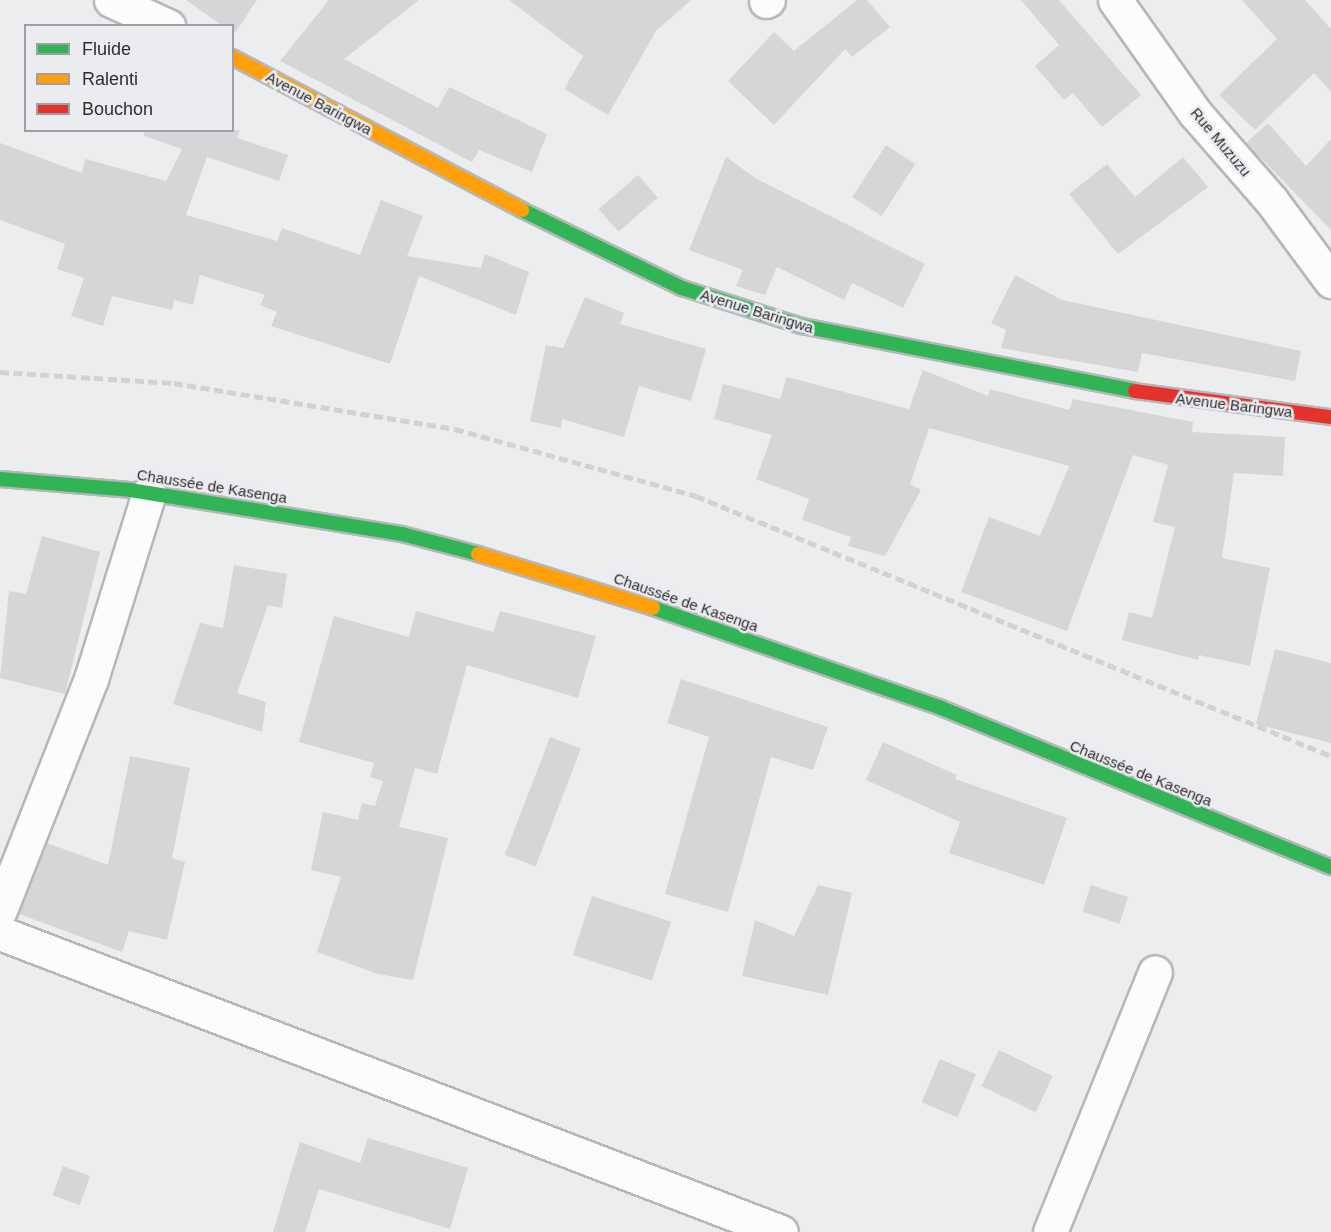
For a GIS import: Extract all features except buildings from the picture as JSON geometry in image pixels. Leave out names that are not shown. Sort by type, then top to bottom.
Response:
[{"type":"main road","name":"Avenue Baringwa","points":[[234,58],[562,231],[682,288],[802,326],[969,361],[1177,398],[1331,417]]},
{"type":"main road","name":"Chaussée de Kasenga","points":[[0,478],[149,493],[402,534],[570,579],[941,708],[1331,867]]},
{"type":"street","points":[[111,0],[164,24]]},
{"type":"street","name":"Rue Muzuzu","points":[[1116,0],[1195,113],[1325,260]]},
{"type":"street","points":[[0,910],[92,680],[149,493]]},
{"type":"street","points":[[0,933],[781,1232]]},
{"type":"street","points":[[1050,1232],[1155,972]]},
{"type":"railway","points":[[0,372],[174,383],[455,429],[696,496],[1331,756]]},
{"type":"traffic: fast","points":[[522,210],[682,288],[802,326],[1135,391]]},
{"type":"traffic: fast","points":[[0,479],[130,490],[402,534],[478,554]]},
{"type":"traffic: fast","points":[[653,608],[941,708],[1331,867]]},
{"type":"traffic: slow","points":[[234,58],[522,210]]},
{"type":"traffic: slow","points":[[478,554],[653,608]]},
{"type":"traffic: jam","points":[[1135,391],[1331,417]]}]
